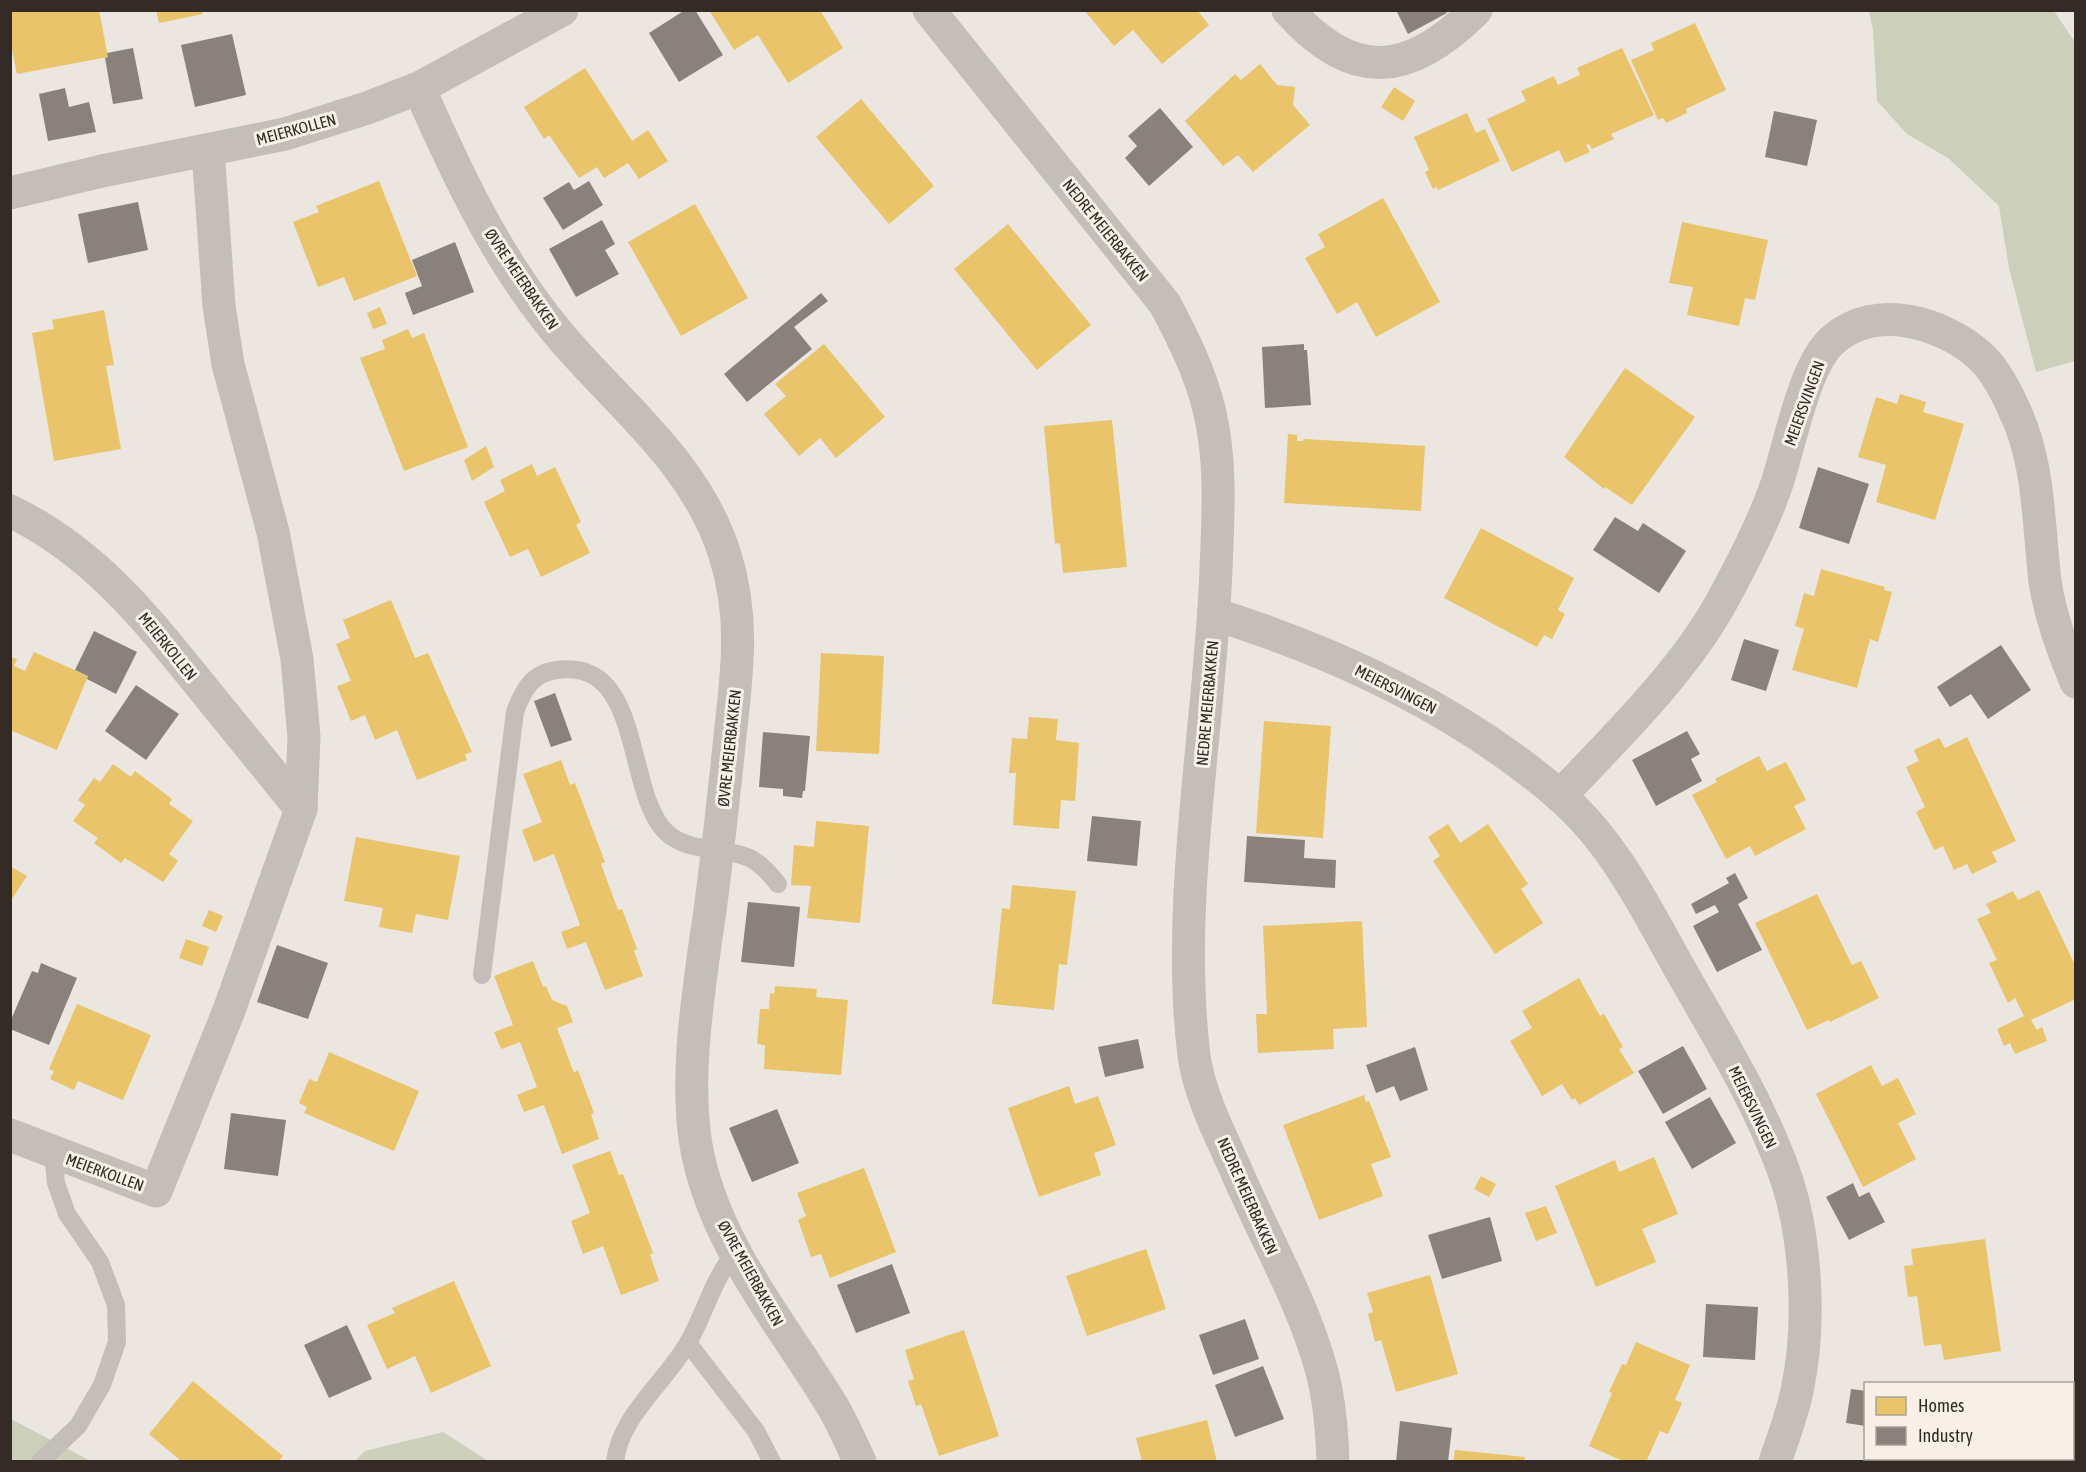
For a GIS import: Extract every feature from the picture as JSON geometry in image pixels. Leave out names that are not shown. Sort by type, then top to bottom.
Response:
[{"type":"street","name":"MEIERKOLLEN","points":[[10,193],[102,171],[285,134],[367,108],[420,88],[562,10]]},
{"type":"street","name":"NEDRE MEIERBAKKEN","points":[[929,10],[1165,304],[1189,348],[1209,407],[1217,470],[1214,614],[1191,892],[1190,1011],[1195,1059],[1204,1098],[1297,1303],[1319,1363],[1331,1416],[1333,1461]]},
{"type":"street","points":[[1288,10],[1311,36],[1330,49],[1351,59],[1376,63],[1402,59],[1429,50],[1455,32],[1476,10]]},
{"type":"street","name":"ØVRE MEIERBAKKEN","points":[[420,88],[479,215],[519,282],[558,333],[655,435],[687,477],[710,514],[726,556],[740,625],[739,659],[718,850],[699,987],[694,1108],[696,1145],[706,1182],[724,1230],[834,1409],[860,1461]]},
{"type":"street","points":[[208,150],[219,306],[228,364],[273,532],[297,659],[304,737],[301,809]]},
{"type":"street","name":"MEIERSVINGEN","points":[[1560,796],[1656,690],[1719,605],[1775,490],[1810,377],[1822,354],[1833,339],[1869,322],[1891,319],[1918,323],[1942,332],[1981,356],[1998,379],[2015,409],[2030,451],[2045,585],[2058,634],[2075,681]]},
{"type":"street","name":"MEIERKOLLEN","points":[[10,511],[49,533],[79,555],[133,603],[301,809],[220,1034],[156,1191],[10,1135]]},
{"type":"street","name":"MEIERSVINGEN","points":[[1214,614],[1310,647],[1415,698],[1498,748],[1560,796],[1601,839],[1629,879],[1746,1087],[1785,1173],[1797,1220],[1804,1280],[1803,1339],[1797,1390],[1775,1461]]},
{"type":"lane","points":[[482,975],[516,712],[522,693],[530,682],[544,672],[578,669],[597,679],[621,705],[651,810],[667,833],[686,844],[746,856],[766,870],[778,884]]},
{"type":"lane","name":"MEIERKOLLEN","points":[[39,1461],[78,1426],[102,1385],[117,1342],[116,1305],[100,1262],[67,1214],[56,1183],[53,1153]]},
{"type":"lane","points":[[615,1461],[617,1448],[625,1429],[688,1343],[715,1281],[736,1252]]},
{"type":"lane","points":[[688,1343],[756,1431],[772,1461]]},
{"type":"green space","points":[[1869,11],[2054,11],[2075,42],[2075,361],[2036,372],[2009,268],[1999,206],[1948,158],[1907,134],[1877,101],[1873,30]]},
{"type":"green space","points":[[11,1419],[91,1461],[11,1461]]},
{"type":"green space","points":[[443,1432],[488,1461],[355,1461],[365,1451]]},
{"type":"building: Homes","points":[[99,10],[108,57],[17,74],[10,40],[10,12]]},
{"type":"building: Homes","points":[[156,10],[202,10],[203,14],[159,23]]},
{"type":"building: Homes","points":[[709,10],[820,10],[843,48],[788,83],[758,35],[734,50]]},
{"type":"building: Homes","points":[[1084,10],[1197,10],[1209,25],[1162,64],[1133,30],[1114,46]]},
{"type":"building: Homes","points":[[1695,23],[1726,90],[1686,109],[1687,113],[1666,123],[1663,118],[1658,120],[1631,60],[1654,50],[1651,43]]},
{"type":"building: Homes","points":[[1622,48],[1654,115],[1611,134],[1614,139],[1592,149],[1589,144],[1586,145],[1590,152],[1565,163],[1559,150],[1512,172],[1487,119],[1526,101],[1521,91],[1554,76],[1558,85],[1580,75],[1577,68]]},
{"type":"building: Homes","points":[[1260,64],[1277,85],[1295,87],[1293,105],[1310,125],[1253,172],[1238,155],[1223,166],[1185,121],[1235,74],[1241,80]]},
{"type":"building: Homes","points":[[585,68],[632,141],[648,130],[668,161],[639,179],[628,163],[604,178],[597,167],[579,178],[549,135],[544,139],[524,107]]},
{"type":"building: Homes","points":[[1394,87],[1415,101],[1403,121],[1381,107]]},
{"type":"building: Homes","points":[[861,99],[934,186],[889,224],[816,137]]},
{"type":"building: Homes","points":[[1467,113],[1476,133],[1485,129],[1500,161],[1438,190],[1437,187],[1433,189],[1425,172],[1429,170],[1414,137]]},
{"type":"building: Homes","points":[[379,181],[417,276],[354,301],[344,277],[318,287],[293,222],[319,212],[316,206]]},
{"type":"building: Homes","points":[[1383,198],[1440,302],[1376,337],[1357,302],[1337,314],[1305,258],[1325,247],[1318,234]]},
{"type":"building: Homes","points":[[695,204],[748,298],[681,336],[628,242]]},
{"type":"building: Homes","points":[[1682,222],[1768,240],[1755,300],[1745,298],[1739,326],[1687,315],[1693,287],[1669,283]]},
{"type":"building: Homes","points":[[1008,224],[1091,325],[1037,370],[954,269]]},
{"type":"building: Homes","points":[[380,307],[387,324],[373,329],[367,313]]},
{"type":"building: Homes","points":[[104,310],[114,365],[106,366],[121,449],[54,461],[32,333],[54,329],[52,320]]},
{"type":"building: Homes","points":[[408,329],[412,338],[424,333],[468,447],[404,471],[360,358],[385,349],[382,340]]},
{"type":"building: Homes","points":[[824,344],[885,417],[836,458],[820,438],[799,456],[764,414],[786,396],[775,384]]},
{"type":"building: Homes","points":[[1625,368],[1695,417],[1632,505],[1605,487],[1604,489],[1564,457]]},
{"type":"building: Homes","points":[[1900,394],[1926,402],[1923,412],[1964,424],[1935,520],[1876,502],[1886,465],[1858,457],[1876,397],[1897,404]]},
{"type":"building: Homes","points":[[1112,420],[1127,567],[1063,573],[1060,543],[1055,544],[1044,426]]},
{"type":"building: Homes","points":[[1288,434],[1297,435],[1297,441],[1304,439],[1425,446],[1421,511],[1284,503]]},
{"type":"building: Homes","points":[[486,446],[494,467],[472,481],[464,460]]},
{"type":"building: Homes","points":[[532,464],[537,476],[555,467],[581,522],[576,525],[590,553],[541,577],[528,549],[510,557],[484,502],[505,491],[500,480]]},
{"type":"building: Homes","points":[[1481,528],[1574,578],[1558,610],[1565,614],[1552,639],[1544,635],[1537,647],[1444,598]]},
{"type":"building: Homes","points":[[1821,569],[1885,587],[1884,590],[1892,592],[1878,642],[1870,639],[1857,688],[1792,670],[1804,629],[1795,626],[1804,593],[1814,596]]},
{"type":"building: Homes","points":[[391,600],[415,658],[428,653],[472,752],[465,754],[467,760],[417,780],[397,730],[375,740],[365,715],[351,721],[337,686],[351,681],[336,644],[350,638],[343,620]]},
{"type":"building: Homes","points":[[34,652],[88,676],[57,750],[10,730],[10,657],[17,659],[14,666],[25,671]]},
{"type":"building: Homes","points":[[821,653],[884,656],[879,754],[816,751]]},
{"type":"building: Homes","points":[[1029,717],[1058,719],[1056,740],[1079,743],[1075,801],[1061,800],[1059,829],[1013,825],[1016,773],[1009,773],[1012,738],[1027,739]]},
{"type":"building: Homes","points":[[1264,721],[1331,726],[1323,838],[1256,833]]},
{"type":"building: Homes","points":[[1967,737],[2016,841],[1992,852],[1997,862],[1972,874],[1967,864],[1954,870],[1943,846],[1934,850],[1916,812],[1925,807],[1906,767],[1919,761],[1914,750],[1939,738],[1945,748]]},
{"type":"building: Homes","points":[[1759,756],[1767,771],[1786,762],[1806,800],[1794,806],[1806,829],[1755,856],[1750,846],[1726,859],[1692,795],[1717,782],[1715,779]]},
{"type":"building: Homes","points":[[561,760],[570,785],[575,783],[605,862],[601,864],[618,910],[622,909],[637,949],[634,951],[643,976],[605,990],[586,942],[567,949],[561,932],[580,925],[554,854],[534,862],[522,830],[542,822],[523,774]]},
{"type":"building: Homes","points":[[113,764],[131,777],[135,771],[172,799],[169,804],[193,821],[169,854],[178,861],[163,882],[125,858],[121,863],[94,843],[98,838],[73,821],[85,805],[78,800],[94,778],[100,782]]},
{"type":"building: Homes","points":[[816,821],[869,826],[860,923],[807,918],[811,886],[791,885],[794,845],[814,847]]},
{"type":"building: Homes","points":[[1448,824],[1460,843],[1488,824],[1528,884],[1521,889],[1543,923],[1495,954],[1433,861],[1440,856],[1428,837]]},
{"type":"building: Homes","points":[[356,837],[460,856],[448,920],[416,914],[412,933],[379,927],[383,908],[344,901]]},
{"type":"building: Homes","points":[[10,866],[27,876],[10,902]]},
{"type":"building: Homes","points":[[1012,885],[1076,891],[1067,965],[1059,964],[1054,1010],[992,1004],[1002,908],[1010,909]]},
{"type":"building: Homes","points":[[2039,890],[2076,967],[2076,999],[2031,1020],[2037,1030],[2042,1027],[2047,1041],[2015,1054],[2010,1043],[2004,1046],[1997,1029],[2024,1016],[2015,998],[2008,1003],[1989,963],[1997,960],[1977,919],[1991,913],[1986,904],[2013,891],[2018,900]]},
{"type":"building: Homes","points":[[1817,894],[1852,965],[1861,961],[1879,998],[1830,1022],[1829,1020],[1807,1030],[1755,923]]},
{"type":"building: Homes","points":[[209,910],[223,916],[216,932],[202,926]]},
{"type":"building: Homes","points":[[1362,921],[1367,1027],[1333,1029],[1334,1049],[1258,1053],[1256,1014],[1267,1014],[1263,926]]},
{"type":"building: Homes","points":[[186,939],[209,947],[202,966],[179,958]]},
{"type":"building: Homes","points":[[533,961],[543,987],[546,986],[552,1000],[567,1006],[573,1022],[557,1028],[574,1073],[578,1070],[594,1113],[591,1114],[599,1139],[562,1154],[544,1105],[524,1112],[517,1095],[537,1087],[520,1042],[501,1049],[494,1032],[513,1025],[494,976]]},
{"type":"building: Homes","points":[[1579,978],[1600,1016],[1604,1014],[1623,1047],[1619,1049],[1634,1073],[1579,1105],[1575,1098],[1572,1100],[1562,1084],[1542,1096],[1510,1041],[1532,1028],[1522,1011]]},
{"type":"building: Homes","points":[[775,986],[817,989],[816,997],[848,1000],[841,1075],[764,1069],[765,1045],[757,1044],[760,1009],[769,1009],[770,993],[774,994]]},
{"type":"building: Homes","points":[[77,1004],[151,1035],[123,1100],[78,1081],[74,1090],[50,1079],[54,1071],[49,1069]]},
{"type":"building: Homes","points":[[329,1052],[419,1091],[394,1151],[304,1113],[307,1107],[299,1103],[309,1079],[317,1082]]},
{"type":"building: Homes","points":[[1871,1065],[1882,1086],[1898,1078],[1916,1114],[1898,1123],[1916,1159],[1863,1187],[1816,1094]]},
{"type":"building: Homes","points":[[1069,1086],[1075,1104],[1098,1096],[1116,1145],[1094,1153],[1101,1175],[1039,1197],[1008,1108]]},
{"type":"building: Homes","points":[[1364,1095],[1366,1102],[1369,1101],[1391,1157],[1371,1164],[1383,1196],[1319,1220],[1283,1125]]},
{"type":"building: Homes","points":[[610,1151],[619,1175],[623,1174],[653,1253],[650,1255],[659,1281],[621,1295],[603,1246],[583,1254],[571,1221],[590,1213],[572,1165]]},
{"type":"building: Homes","points":[[1654,1157],[1678,1214],[1642,1229],[1656,1262],[1596,1287],[1555,1186],[1615,1160],[1619,1172]]},
{"type":"building: Homes","points":[[864,1168],[896,1252],[830,1278],[821,1254],[811,1257],[798,1220],[806,1216],[797,1193]]},
{"type":"building: Homes","points":[[1481,1176],[1496,1184],[1489,1197],[1474,1189]]},
{"type":"building: Homes","points":[[1546,1206],[1557,1233],[1536,1241],[1525,1213]]},
{"type":"building: Homes","points":[[1985,1239],[2001,1351],[1944,1360],[1941,1344],[1924,1346],[1917,1296],[1908,1297],[1904,1266],[1913,1265],[1911,1249]]},
{"type":"building: Homes","points":[[1146,1249],[1166,1309],[1087,1336],[1066,1276]]},
{"type":"building: Homes","points":[[1430,1275],[1458,1374],[1396,1392],[1381,1340],[1375,1342],[1368,1314],[1373,1312],[1367,1293]]},
{"type":"building: Homes","points":[[454,1281],[491,1366],[431,1393],[415,1356],[387,1369],[367,1325],[395,1313],[392,1308]]},
{"type":"building: Homes","points":[[964,1330],[999,1436],[939,1456],[921,1404],[916,1406],[908,1381],[914,1379],[905,1350]]},
{"type":"building: Homes","points":[[1636,1342],[1690,1365],[1675,1400],[1682,1403],[1668,1434],[1660,1431],[1646,1462],[1625,1462],[1589,1446],[1612,1393],[1609,1392],[1622,1364],[1626,1365]]},
{"type":"building: Homes","points":[[193,1381],[283,1456],[278,1462],[182,1462],[149,1434]]},
{"type":"building: Homes","points":[[1207,1420],[1217,1462],[1142,1462],[1136,1438]]},
{"type":"building: Homes","points":[[1455,1450],[1525,1457],[1524,1462],[1453,1462]]},
{"type":"building: Homes","points":[[1874,1460],[1959,1460],[1958,1462],[1873,1462]]},
{"type":"building: Industry","points":[[685,10],[695,10],[723,55],[679,82],[649,33]]},
{"type":"building: Industry","points":[[1400,10],[1445,10],[1447,13],[1408,34],[1397,12]]},
{"type":"building: Industry","points":[[232,34],[246,95],[195,107],[181,45]]},
{"type":"building: Industry","points":[[133,48],[143,99],[113,104],[105,58],[108,57],[107,53]]},
{"type":"building: Industry","points":[[65,88],[69,107],[89,102],[96,132],[48,141],[39,94]]},
{"type":"building: Industry","points":[[1160,108],[1193,147],[1149,186],[1125,158],[1137,146],[1128,136]]},
{"type":"building: Industry","points":[[1774,111],[1817,120],[1807,166],[1765,157]]},
{"type":"building: Industry","points":[[589,181],[603,205],[563,230],[543,198],[569,182],[574,190]]},
{"type":"building: Industry","points":[[138,202],[148,250],[88,263],[78,214]]},
{"type":"building: Industry","points":[[602,220],[615,244],[605,250],[619,274],[576,297],[549,249]]},
{"type":"building: Industry","points":[[455,242],[474,292],[413,315],[405,293],[422,286],[412,260]]},
{"type":"building: Industry","points":[[821,293],[828,301],[794,327],[812,349],[747,402],[724,374]]},
{"type":"building: Industry","points":[[1304,344],[1304,350],[1307,350],[1311,405],[1265,408],[1262,347]]},
{"type":"building: Industry","points":[[1818,467],[1869,484],[1849,544],[1799,528]]},
{"type":"building: Industry","points":[[1615,517],[1638,531],[1643,523],[1686,551],[1659,593],[1593,550]]},
{"type":"building: Industry","points":[[94,631],[137,652],[116,694],[75,670]]},
{"type":"building: Industry","points":[[1744,639],[1779,650],[1766,691],[1731,680]]},
{"type":"building: Industry","points":[[2001,645],[2031,690],[1988,719],[1971,694],[1950,707],[1937,687]]},
{"type":"building: Industry","points":[[136,685],[179,714],[146,760],[105,731]]},
{"type":"building: Industry","points":[[555,693],[572,740],[551,747],[534,701]]},
{"type":"building: Industry","points":[[1687,731],[1700,754],[1691,759],[1702,781],[1656,806],[1632,760]]},
{"type":"building: Industry","points":[[763,732],[810,736],[805,791],[803,791],[802,798],[783,796],[783,789],[759,787]]},
{"type":"building: Industry","points":[[1092,816],[1141,821],[1137,866],[1087,861]]},
{"type":"building: Industry","points":[[1247,836],[1305,840],[1304,858],[1336,860],[1335,888],[1244,882]]},
{"type":"building: Industry","points":[[1735,873],[1748,898],[1738,904],[1762,950],[1717,972],[1693,926],[1719,912],[1715,905],[1696,914],[1691,904],[1729,883],[1726,878]]},
{"type":"building: Industry","points":[[748,902],[800,907],[794,967],[741,962]]},
{"type":"building: Industry","points":[[277,945],[328,963],[308,1019],[257,1002]]},
{"type":"building: Industry","points":[[41,963],[77,978],[49,1045],[10,1029],[10,1022],[32,971],[38,973]]},
{"type":"building: Industry","points":[[1138,1039],[1144,1068],[1105,1077],[1098,1047]]},
{"type":"building: Industry","points":[[1683,1046],[1707,1089],[1663,1114],[1638,1071]]},
{"type":"building: Industry","points":[[1415,1047],[1428,1090],[1400,1101],[1394,1086],[1376,1093],[1366,1065]]},
{"type":"building: Industry","points":[[1710,1097],[1736,1143],[1692,1169],[1665,1122]]},
{"type":"building: Industry","points":[[777,1109],[799,1163],[752,1182],[729,1128]]},
{"type":"building: Industry","points":[[231,1113],[286,1120],[278,1176],[224,1169]]},
{"type":"building: Industry","points":[[1853,1183],[1859,1197],[1869,1192],[1885,1222],[1849,1240],[1826,1197]]},
{"type":"building: Industry","points":[[1490,1217],[1502,1261],[1442,1279],[1428,1235]]},
{"type":"building: Industry","points":[[892,1264],[910,1313],[856,1333],[837,1285]]},
{"type":"building: Industry","points":[[1706,1304],[1758,1307],[1755,1360],[1703,1357]]},
{"type":"building: Industry","points":[[1245,1319],[1259,1359],[1213,1375],[1199,1335]]},
{"type":"building: Industry","points":[[347,1325],[372,1379],[329,1398],[304,1345]]},
{"type":"building: Industry","points":[[1263,1366],[1284,1419],[1235,1437],[1215,1385]]},
{"type":"building: Industry","points":[[1851,1389],[1864,1391],[1864,1426],[1846,1423]]},
{"type":"building: Industry","points":[[1400,1421],[1452,1428],[1448,1462],[1396,1462]]}]
